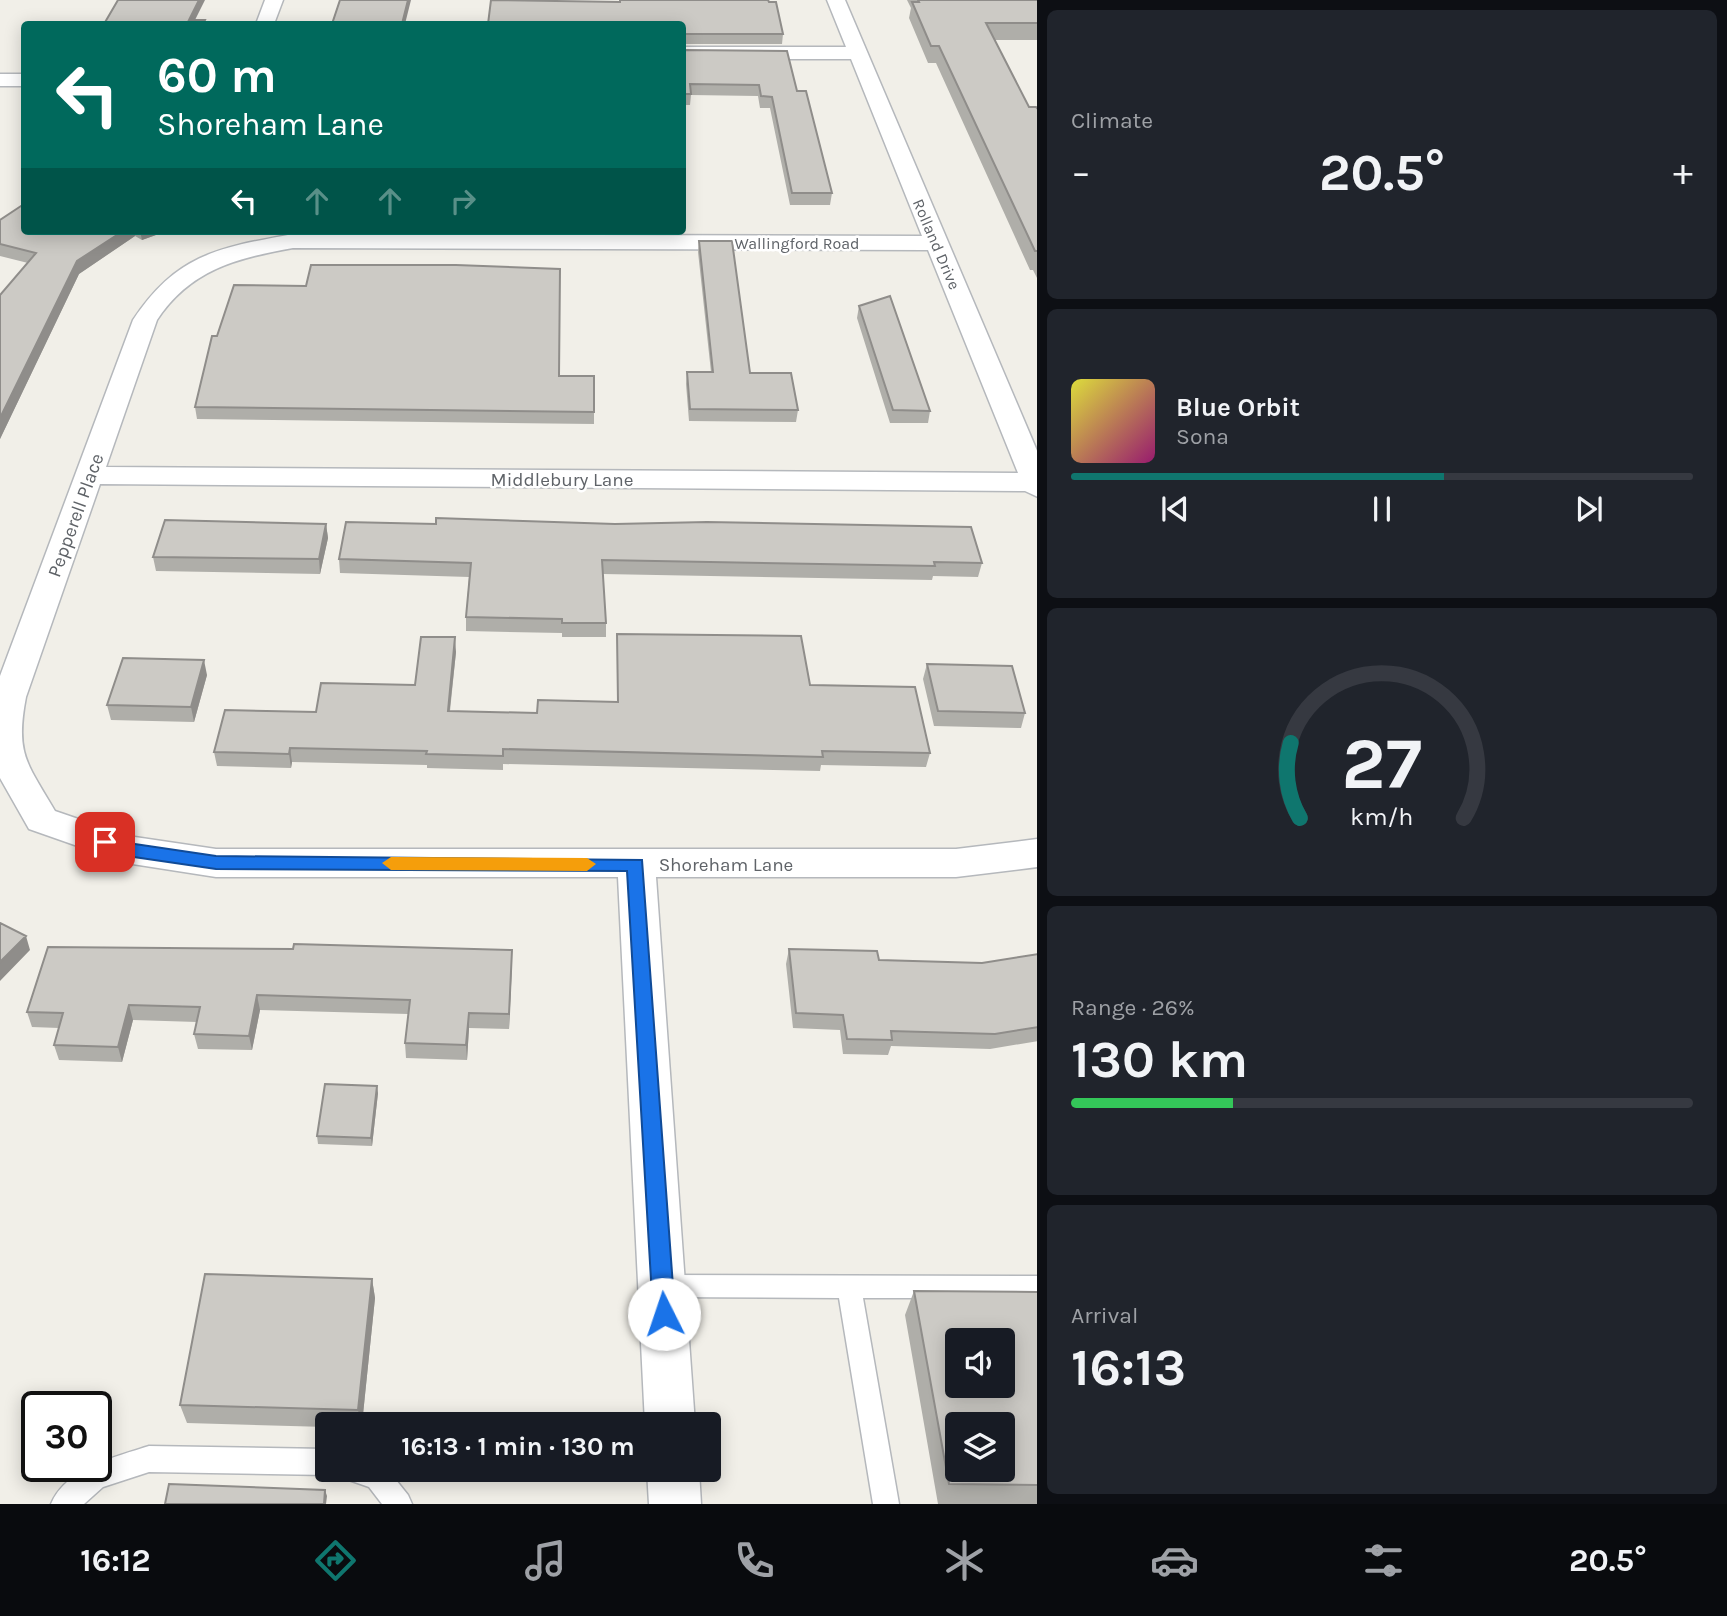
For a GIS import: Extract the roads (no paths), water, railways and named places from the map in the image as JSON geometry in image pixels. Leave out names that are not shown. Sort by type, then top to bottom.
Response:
[{"type":"street","points":[[266,21],[274,0]]},
{"type":"street","name":"Rolland Drive","points":[[836,0],[1036,485]]},
{"type":"street","points":[[686,53],[857,53]]},
{"type":"street","points":[[0,80],[21,80]]},
{"type":"street","name":"Wallingford Road","points":[[237,253],[293,241],[938,243]]},
{"type":"street","name":"Pepperell Place","points":[[42,820],[8,761],[2,731],[9,697],[133,349],[159,295],[178,278],[237,253]]},
{"type":"street","name":"Middlebury Lane","points":[[89,475],[1036,485]]},
{"type":"street","name":"Shoreham Lane","points":[[42,820],[127,849],[216,863],[956,863],[1037,853]]},
{"type":"street","points":[[636,864],[669,1412]]},
{"type":"street","points":[[674,1482],[676,1504]]},
{"type":"lane","points":[[662,1286],[1037,1287]]},
{"type":"lane","points":[[849,1287],[886,1504]]},
{"type":"lane","points":[[64,1504],[95,1477],[149,1459],[315,1462]]},
{"type":"lane","points":[[381,1482],[399,1504]]}]
